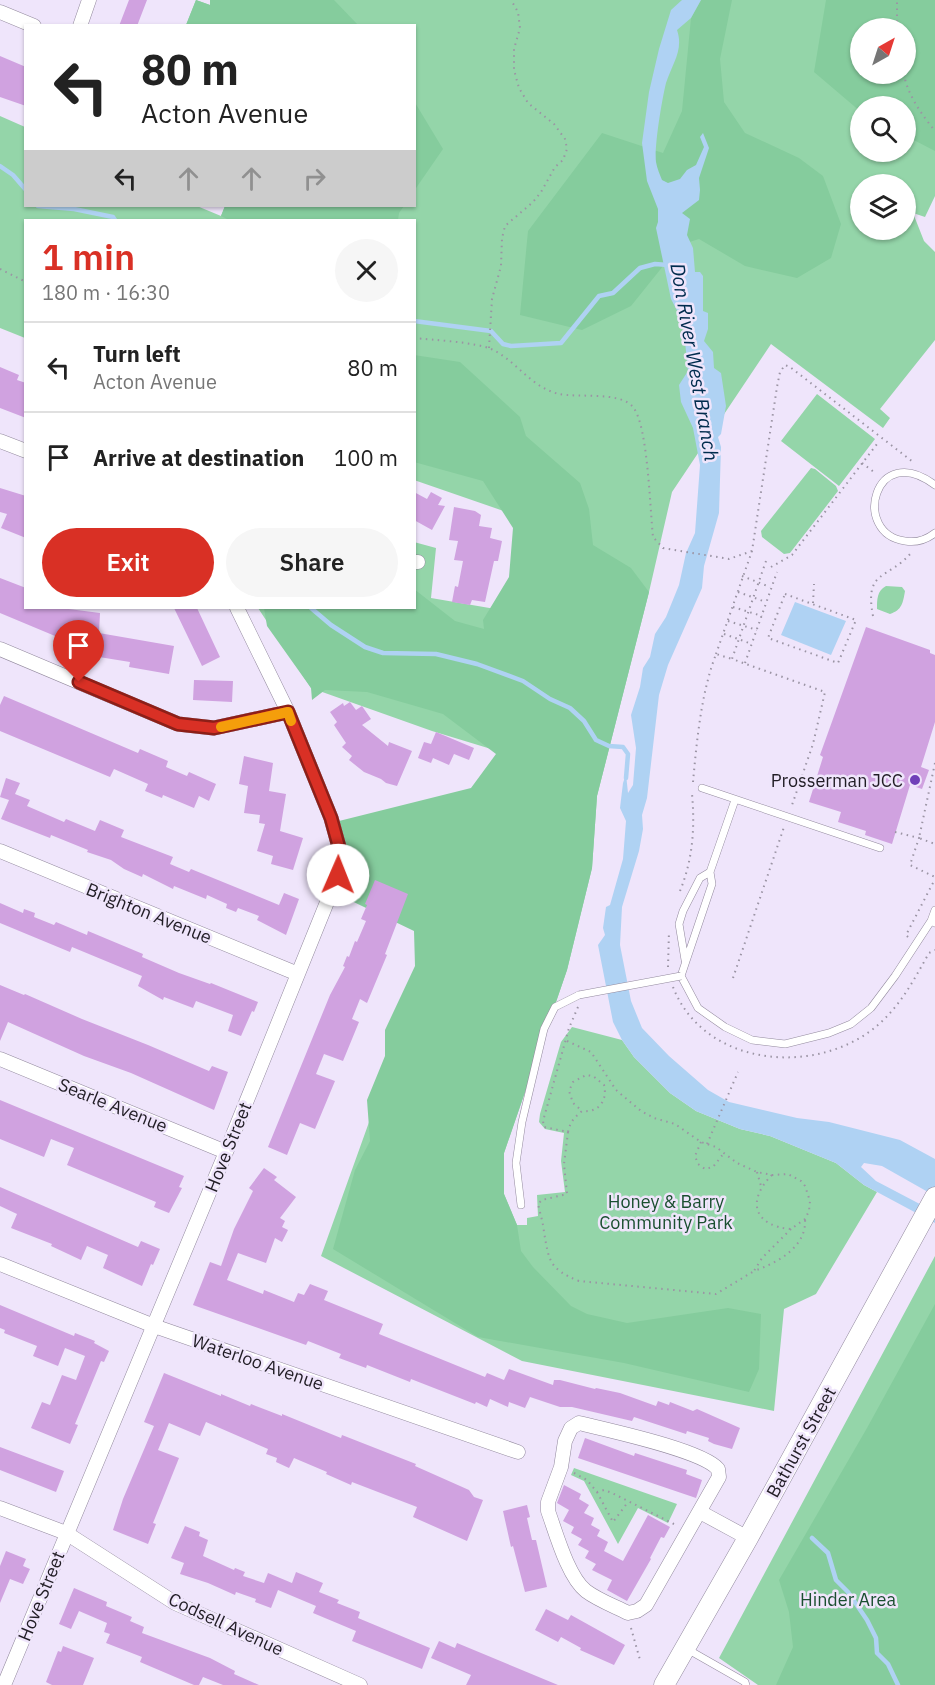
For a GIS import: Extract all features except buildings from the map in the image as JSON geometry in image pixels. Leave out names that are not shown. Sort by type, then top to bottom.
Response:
[{"type":"main road","name":"Bathurst Street","points":[[664,1685],[748,1538],[935,1197]]},
{"type":"street","points":[[81,24],[89,0]]},
{"type":"street","points":[[0,12],[29,24]]},
{"type":"street","points":[[0,441],[24,450]]},
{"type":"street","name":"Hove Street","points":[[4,1685],[226,1152],[338,875],[339,847],[331,818],[288,712],[237,609]]},
{"type":"street","points":[[0,649],[178,724],[214,728],[288,712]]},
{"type":"street","name":"Brighton Avenue","points":[[0,851],[298,974]]},
{"type":"street","name":"Searle Avenue","points":[[0,1059],[226,1152]]},
{"type":"street","name":"Waterloo Avenue","points":[[0,1264],[154,1326],[518,1452]]},
{"type":"street","points":[[579,1423],[644,1439],[706,1460],[718,1469],[719,1477],[700,1512],[646,1605],[637,1611],[628,1612],[585,1590],[571,1569],[548,1511],[548,1502],[561,1467],[565,1441],[572,1428],[579,1423]]},
{"type":"street","name":"Codsell Avenue","points":[[0,1508],[66,1533],[175,1603],[360,1685]]},
{"type":"street","points":[[700,1512],[748,1538]]},
{"type":"lane","points":[[935,485],[912,472],[903,471],[892,474],[882,482],[876,492],[874,504],[875,516],[880,527],[889,536],[900,541],[912,542],[923,540],[935,532]]},
{"type":"lane","points":[[702,788],[880,848]]},
{"type":"lane","points":[[735,800],[710,872],[712,884],[681,976],[698,1008],[725,1026],[752,1040],[785,1044],[829,1034],[851,1024],[871,1008],[895,976],[933,922],[935,910]]},
{"type":"lane","points":[[686,963],[679,924],[700,878],[710,872]]},
{"type":"lane","points":[[521,1205],[516,1163],[520,1132],[544,1029],[555,1007],[579,995],[681,976]]},
{"type":"lane","points":[[685,1648],[745,1682],[746,1685]]},
{"type":"path","points":[[489,348],[492,299],[501,266],[505,226],[533,202],[555,166],[563,160],[567,149],[565,139],[554,124],[528,103],[519,88],[514,70],[514,49],[520,28],[518,12],[511,0]]},
{"type":"path","points":[[897,0],[897,18]]},
{"type":"path","points":[[906,84],[922,116],[935,131]]},
{"type":"path","points":[[0,269],[24,281]]},
{"type":"path","points":[[416,338],[489,348],[529,379],[558,393],[622,398],[633,406],[640,420],[653,537],[663,548],[729,559],[752,551]]},
{"type":"path","points":[[693,784],[702,708],[716,654],[752,551],[777,387],[780,372],[785,365],[914,463]]},
{"type":"path","points":[[771,567],[792,555],[877,444]]},
{"type":"path","points":[[862,463],[874,472]]},
{"type":"path","points":[[873,616],[870,595],[872,587],[887,570],[906,558],[913,550]]},
{"type":"path","points":[[732,659],[766,561]]},
{"type":"path","points":[[745,664],[777,572]]},
{"type":"path","points":[[742,576],[772,587]]},
{"type":"path","points":[[813,603],[814,584]]},
{"type":"path","points":[[738,592],[766,602]]},
{"type":"path","points":[[785,594],[813,603],[856,620],[838,663],[768,638],[785,594]]},
{"type":"path","points":[[733,607],[762,616]]},
{"type":"path","points":[[728,621],[757,630]]},
{"type":"path","points":[[724,634],[752,644]]},
{"type":"path","points":[[716,654],[825,692],[813,744],[733,978]]},
{"type":"path","points":[[935,763],[919,838],[910,865],[935,877]]},
{"type":"path","points":[[680,892],[692,845],[694,825],[692,793]]},
{"type":"path","points":[[896,832],[935,844]]},
{"type":"path","points":[[669,929],[670,978],[687,1014],[708,1033],[750,1054],[777,1058],[796,1058],[831,1051],[847,1045],[870,1031],[902,1000],[929,952],[935,950]]},
{"type":"path","points":[[568,1132],[544,1127],[543,1120],[569,1028],[579,1009],[578,1004]]},
{"type":"path","points":[[567,1041],[591,1052],[622,1096],[641,1111],[654,1118],[675,1124],[701,1142],[757,1172],[795,1176],[805,1186],[810,1201],[805,1219],[806,1227],[791,1251],[716,1294],[579,1281],[564,1276],[547,1254],[538,1204],[542,1200],[567,1194],[564,1164],[568,1132],[570,1122],[582,1111]]},
{"type":"path","points":[[706,1144],[738,1072]]},
{"type":"path","points":[[586,1075],[593,1076],[604,1085],[604,1098],[597,1109],[592,1111],[582,1111],[573,1103],[568,1090],[573,1082],[586,1075]]},
{"type":"path","points":[[604,1085],[610,1081]]},
{"type":"path","points":[[701,1142],[695,1156],[698,1164],[705,1169],[713,1167],[724,1153]]},
{"type":"path","points":[[757,1172],[761,1186]]},
{"type":"path","points":[[772,1175],[761,1186],[756,1196],[757,1207],[762,1218],[776,1228],[791,1229]]},
{"type":"path","points":[[754,1271],[762,1258],[791,1229],[805,1219]]},
{"type":"path","points":[[561,1467],[582,1476],[597,1492],[613,1522],[628,1502]]},
{"type":"path","points":[[597,1492],[604,1490],[612,1493],[670,1522]]},
{"type":"path","points":[[631,1628],[640,1660]]},
{"type":"green space","name":"Honey & Barry Community Park","points":[[196,0],[210,5],[210,0],[935,0],[935,196],[925,217],[916,214],[916,174],[850,174],[850,240],[916,240],[916,221],[924,241],[935,252],[935,340],[880,409],[890,418],[883,428],[771,344],[672,492],[597,796],[592,868],[567,970],[504,1153],[504,1194],[517,1225],[527,1225],[527,1218],[538,1216],[537,1195],[565,1192],[561,1161],[564,1133],[545,1129],[539,1122],[561,1042],[572,1027],[622,1040],[634,1057],[670,1093],[696,1111],[740,1129],[770,1136],[836,1163],[877,1192],[816,1294],[784,1309],[774,1411],[522,1361],[321,1256],[434,941],[511,755],[432,731],[311,688],[259,609],[416,609],[416,543],[436,548],[431,598],[507,611],[521,517],[416,481],[416,219],[24,219],[24,338],[0,328],[0,116],[24,127],[24,207],[199,207],[221,216],[225,207],[416,207],[416,24],[186,24]]},
{"type":"green space","points":[[196,0],[210,5],[210,0],[334,0],[357,24],[186,24]]},
{"type":"green space","points":[[701,0],[732,0],[720,59],[724,102],[745,133],[799,158],[823,176],[841,224],[831,258],[797,278],[745,266],[699,239],[680,245],[631,306],[582,330],[520,315],[528,231],[602,133],[663,153],[682,111],[691,18]]},
{"type":"green space","points":[[826,0],[935,0],[935,151],[916,141],[916,96],[850,96],[850,103],[814,72]]},
{"type":"green space","points":[[416,104],[443,149],[416,188]]},
{"type":"green space","points":[[225,207],[403,207],[398,219],[227,219],[221,216]]},
{"type":"green space","points":[[416,355],[460,362],[520,417],[526,436],[580,483],[589,509],[593,545],[631,568],[649,592],[597,796],[592,868],[567,970],[504,1153],[504,1194],[517,1225],[521,1251],[533,1267],[571,1306],[587,1314],[627,1323],[728,1308],[761,1314],[759,1369],[749,1392],[624,1363],[478,1337],[333,1249],[355,1170],[370,1141],[367,1100],[385,1056],[385,1030],[415,966],[414,931],[337,894],[346,862],[339,821],[471,788],[496,754],[443,714],[367,692],[325,690],[312,700],[311,688],[267,626],[264,609],[416,609],[416,591],[455,621],[484,629],[483,620],[509,577],[513,528],[483,481],[416,463]]},
{"type":"green space","points":[[817,394],[875,439],[839,486],[781,441]]},
{"type":"green space","points":[[811,468],[836,486],[838,491],[790,553],[784,554],[762,537],[761,531]]},
{"type":"green space","points":[[886,586],[902,587],[905,591],[901,606],[890,614],[877,609],[879,593]]},
{"type":"green space","name":"Hinder Area","points":[[935,1256],[935,1685],[758,1685],[719,1658]]},
{"type":"green space","name":"Hinder Area","points":[[935,1304],[935,1685],[776,1685],[793,1647],[789,1612],[779,1580],[867,1428]]},
{"type":"green space","points":[[574,1468],[677,1504],[668,1523],[638,1508],[618,1544],[584,1481],[571,1475]]},
{"type":"water","name":"Don River West Branch","points":[[682,0],[701,0],[691,18],[677,30],[678,51],[664,90],[657,135],[656,162],[662,180],[668,183],[680,179],[687,170],[696,165],[704,147],[700,137],[703,133],[709,148],[699,178],[699,200],[682,213],[690,219],[687,235],[693,248],[695,272],[700,272],[703,276],[703,311],[708,313],[708,329],[704,341],[713,352],[714,368],[721,373],[726,406],[721,434],[718,437],[721,447],[719,513],[704,566],[702,588],[668,665],[659,695],[647,798],[642,815],[643,829],[639,851],[622,907],[620,945],[631,1001],[642,1028],[669,1056],[708,1090],[729,1102],[797,1118],[829,1122],[900,1140],[935,1159],[935,1196],[882,1166],[864,1163],[861,1167],[876,1181],[935,1212],[935,1223],[864,1185],[836,1163],[770,1136],[740,1129],[696,1111],[670,1093],[634,1057],[613,1022],[598,945],[605,935],[603,928],[606,907],[610,905],[623,859],[626,821],[620,808],[626,774],[628,793],[633,785],[636,748],[631,715],[643,668],[650,657],[655,634],[666,617],[679,585],[686,553],[695,533],[700,465],[693,428],[681,402],[679,385],[688,371],[683,322],[671,299],[656,228],[658,209],[647,181],[642,143],[649,92],[659,49],[671,10]]},
{"type":"water","points":[[795,602],[846,621],[831,655],[781,635]]},
{"type":"waterway","points":[[0,166],[13,175],[24,188]]},
{"type":"waterway","points":[[50,207],[74,209],[114,219]]},
{"type":"waterway","name":"Don River West Branch","points":[[416,321],[491,331],[503,344],[511,346],[561,343],[599,296],[613,293],[640,268],[655,264],[668,265]]},
{"type":"waterway","points":[[312,609],[331,625],[365,647],[383,653],[436,654],[477,664],[523,681],[550,699],[570,708],[584,721],[596,740],[609,746],[623,747],[628,754],[626,778]]},
{"type":"waterway","points":[[812,1538],[828,1553],[836,1580],[848,1592],[867,1620],[876,1638],[877,1653],[888,1664],[898,1685]]},
{"type":"slow traffic","points":[[221,727],[288,712],[291,721]]},
{"type":"place","name":"Prosserman JCC","points":[[915,780]]},
{"type":"route","points":[[79,682],[178,724],[214,728],[288,712],[331,818],[339,847],[338,875]]}]
